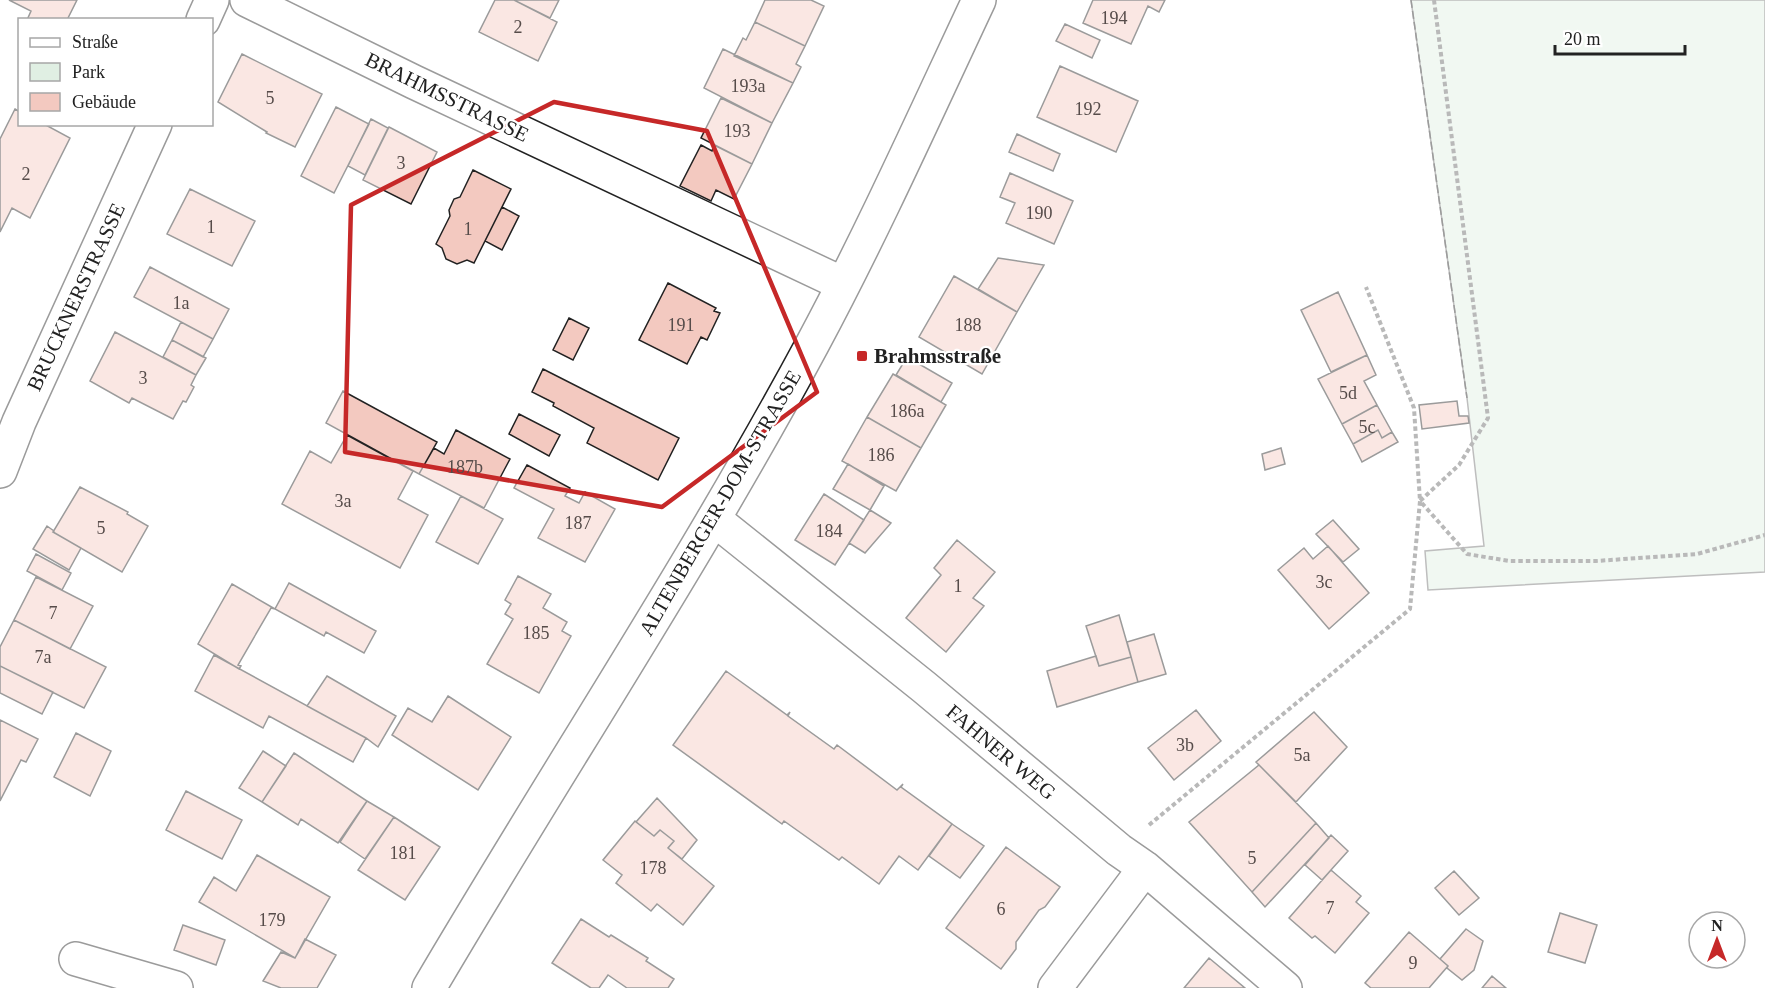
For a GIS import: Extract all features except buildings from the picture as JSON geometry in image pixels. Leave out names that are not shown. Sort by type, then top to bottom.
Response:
[{"type":"street","points":[[204,18],[212,0]]},
{"type":"street","name":"BRAHMSSTRASSE","points":[[247,0],[414,82],[843,284]]},
{"type":"street","name":"ALTENBERGER-DOM-STRASSE","points":[[429,988],[714,519],[807,354],[891,188],[979,0]]},
{"type":"street","name":"BRUCKNERSTRASSE","points":[[0,471],[19,422],[154,126]]},
{"type":"street","name":"FAHNER WEG","points":[[714,519],[924,687],[1285,988]]},
{"type":"street","points":[[1055,988],[1132,859]]},
{"type":"street","points":[[76,959],[176,988]]},
{"type":"path","points":[[1420,501],[1459,465],[1488,418],[1434,0]]},
{"type":"path","points":[[1132,859],[1410,609],[1420,501],[1414,408],[1366,287]]},
{"type":"path","points":[[1420,501],[1467,555],[1509,561],[1596,561],[1697,554],[1765,535]]},
{"type":"highlighted area","points":[[554,102],[707,131],[817,392],[662,507],[345,452],[351,205]]},
{"type":"green space","points":[[1411,0],[1765,0],[1765,572],[1428,590],[1425,551],[1484,546],[1467,398]]},
{"type":"fence","points":[[1411,0],[1467,398]]},
{"type":"place","name":"Brahmsstraße","points":[[862,356]]}]
